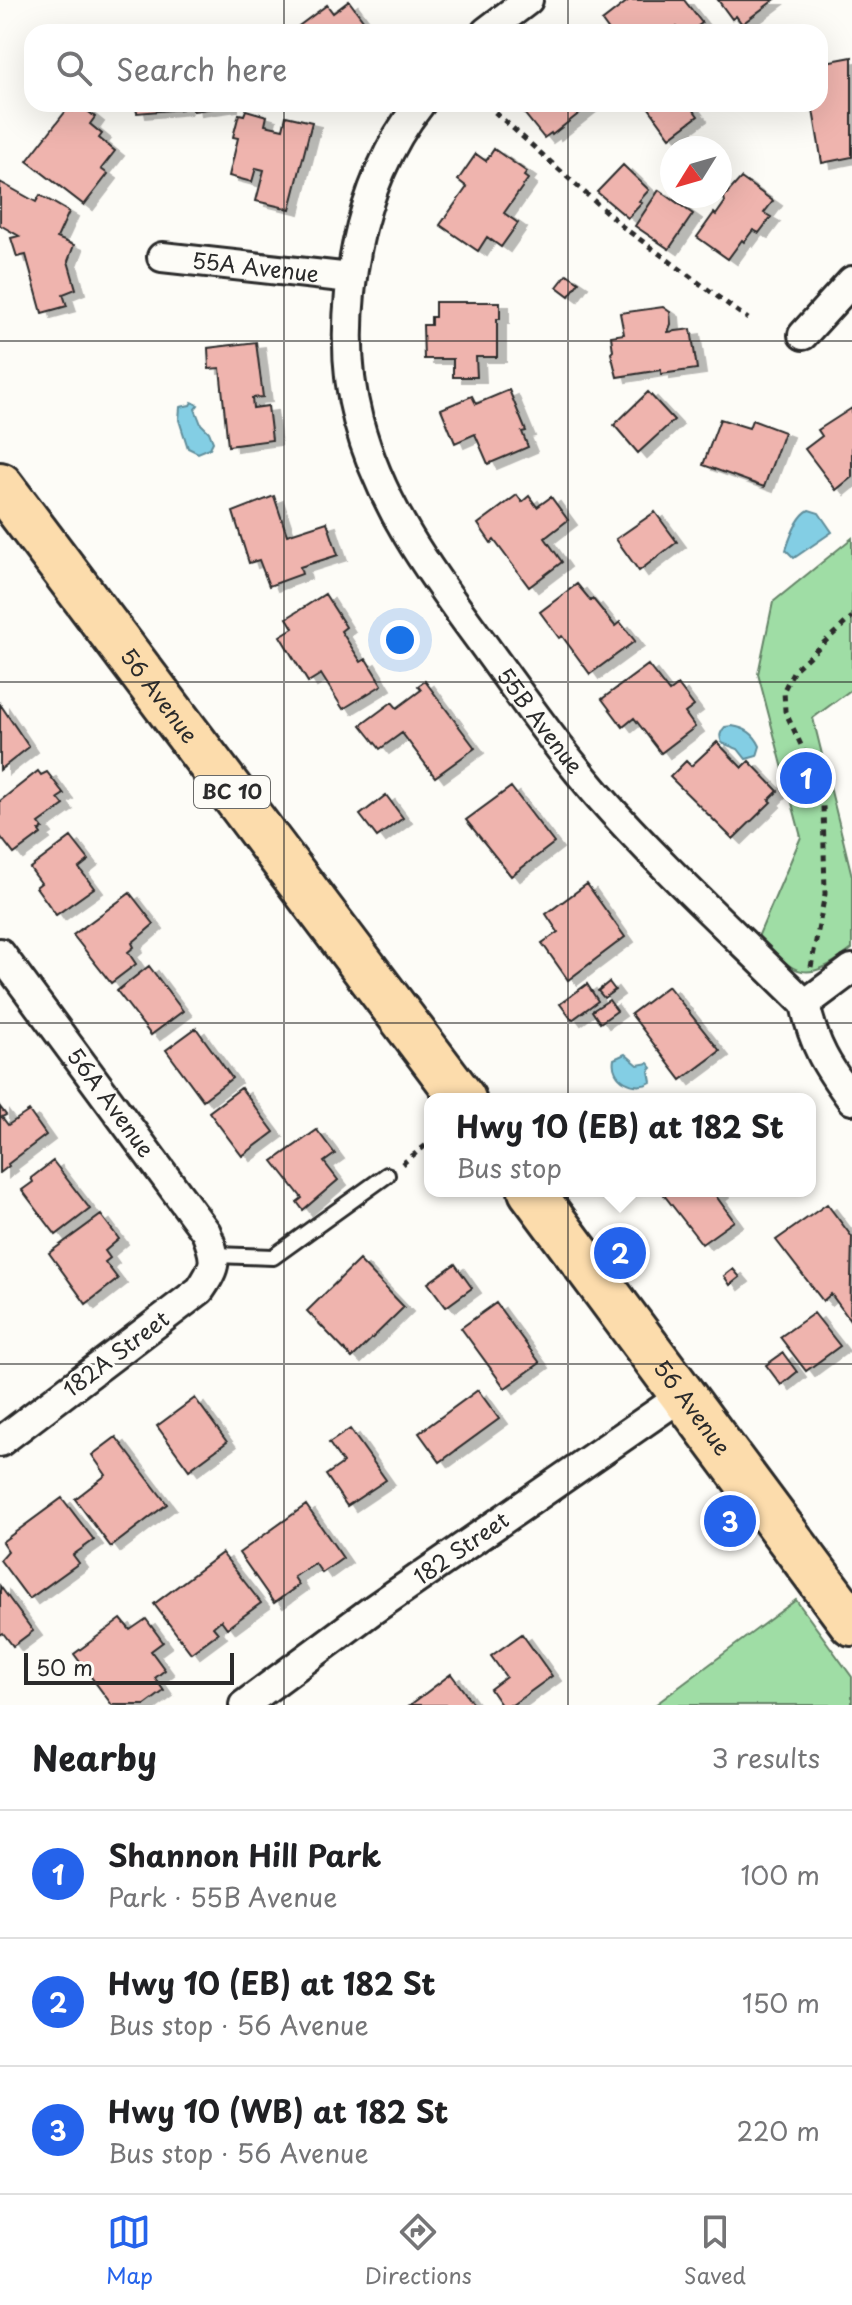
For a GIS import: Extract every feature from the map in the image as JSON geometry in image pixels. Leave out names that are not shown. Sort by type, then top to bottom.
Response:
[{"type":"highway","name":"56 Avenue","points":[[0,485],[458,1093]]},
{"type":"highway","name":"56 Avenue","points":[[535,1197],[852,1623]]},
{"type":"street","points":[[496,24],[528,0]]},
{"type":"street","name":"55B Avenue","points":[[415,112],[388,155],[364,213],[351,278],[347,352],[357,419],[376,472],[402,528],[558,746],[597,793],[807,991],[812,1035],[827,1066],[852,1100]]},
{"type":"street","name":"55A Avenue","points":[[162,257],[351,278]]},
{"type":"street","points":[[803,335],[852,281]]},
{"type":"street","name":"56A Avenue","points":[[0,953],[206,1232],[215,1255]]},
{"type":"street","points":[[807,991],[852,969]]},
{"type":"street","name":"182A Street","points":[[0,1442],[200,1290],[213,1271],[215,1255]]},
{"type":"street","name":"182 Street","points":[[244,1705],[371,1611],[683,1395]]},
{"type":"lane","points":[[215,1255],[273,1257],[387,1175]]},
{"type":"path","points":[[495,112],[623,227],[748,319]]},
{"type":"path","points":[[807,991],[825,894],[823,805],[818,781],[785,711],[784,690],[794,670],[852,617]]},
{"type":"path","points":[[387,1175],[424,1147]]},
{"type":"green space","points":[[852,538],[852,689],[813,718],[852,876],[852,949],[823,968],[802,971],[783,961],[758,937],[801,837],[758,674],[773,602]]},
{"type":"green space","points":[[796,1600],[852,1677],[852,1705],[655,1705]]},
{"type":"water","points":[[192,402],[198,405],[195,409],[201,424],[213,442],[210,448],[198,453],[188,448],[179,420],[180,407]]},
{"type":"water","points":[[809,510],[819,513],[832,532],[794,558],[786,550],[798,522]]},
{"type":"water","points":[[732,726],[752,734],[760,746],[757,756],[746,759],[738,749],[722,743],[722,731]]},
{"type":"water","points":[[625,1054],[638,1065],[648,1063],[652,1068],[649,1071],[651,1082],[638,1085],[620,1078],[614,1059]]},
{"type":"building","points":[[629,0],[684,0],[702,23],[604,24],[602,21]]},
{"type":"building","points":[[718,0],[774,0],[742,24],[736,16],[732,19]]},
{"type":"building","points":[[349,1],[366,24],[301,24],[327,5],[333,13]]},
{"type":"building","points":[[852,57],[852,157],[822,163],[813,112],[828,112],[828,62]]},
{"type":"building","points":[[65,112],[89,112],[95,117],[90,124],[102,134],[99,138],[115,151],[101,169],[108,174],[84,205],[27,161]]},
{"type":"building","points":[[245,112],[253,112],[267,116],[265,125],[283,129],[286,116],[312,122],[290,209],[256,201],[264,170],[256,168],[252,182],[229,176],[238,138],[233,137],[239,114],[244,115]]},
{"type":"building","points":[[526,112],[581,112],[544,138]]},
{"type":"building","points":[[652,112],[695,112],[698,116],[669,136]]},
{"type":"building","points":[[494,149],[527,172],[524,176],[528,179],[504,213],[518,223],[501,247],[487,237],[478,251],[440,225],[467,187],[458,180],[476,154],[486,161]]},
{"type":"building","points":[[623,165],[649,190],[628,218],[597,192]]},
{"type":"building","points":[[741,178],[773,201],[764,213],[771,217],[759,233],[753,230],[728,259],[697,237],[714,213],[716,215],[721,208],[732,208],[732,188]]},
{"type":"building","points":[[0,182],[36,202],[40,195],[69,212],[57,238],[74,245],[68,261],[76,289],[63,294],[67,306],[42,313],[26,255],[17,257],[11,238],[19,236],[0,225]]},
{"type":"building","points":[[659,190],[660,208],[684,208],[693,214],[669,249],[635,226]]},
{"type":"building","points":[[567,274],[579,282],[569,296],[557,287]]},
{"type":"building","points":[[435,302],[500,302],[497,357],[476,357],[477,377],[453,377],[453,359],[424,359],[423,325],[431,325],[431,317],[435,317]]},
{"type":"building","points":[[663,307],[670,312],[668,332],[691,329],[697,369],[661,374],[661,370],[617,377],[611,353],[611,336],[624,334],[620,313]]},
{"type":"building","points":[[256,342],[263,397],[252,398],[253,408],[268,406],[272,440],[228,446],[220,368],[209,369],[208,348]]},
{"type":"building","points":[[509,390],[526,431],[522,432],[528,447],[488,464],[475,434],[455,443],[441,409],[472,396],[476,404]]},
{"type":"building","points":[[648,392],[674,420],[638,453],[614,425]]},
{"type":"building","points":[[852,408],[852,477],[836,490],[805,449],[822,436],[818,430]]},
{"type":"building","points":[[720,419],[749,428],[752,420],[784,432],[764,487],[703,465]]},
{"type":"building","points":[[517,495],[522,502],[529,496],[537,507],[551,497],[568,520],[545,538],[562,562],[529,587],[478,524]]},
{"type":"building","points":[[274,496],[287,535],[327,522],[338,555],[300,567],[302,574],[269,586],[259,560],[249,563],[233,512]]},
{"type":"building","points":[[655,512],[677,542],[639,571],[616,539]]},
{"type":"building","points":[[577,584],[615,626],[620,622],[635,641],[590,674],[540,612]]},
{"type":"building","points":[[325,594],[346,627],[341,631],[361,662],[366,659],[382,685],[343,709],[321,674],[308,682],[280,636],[293,628],[287,618]]},
{"type":"building","points":[[648,665],[669,692],[678,685],[694,706],[685,713],[695,727],[661,753],[634,718],[623,727],[602,699]]},
{"type":"building","points":[[425,681],[475,748],[435,777],[402,733],[380,749],[361,725],[392,702],[397,708],[421,690],[418,686]]},
{"type":"building","points":[[0,704],[29,747],[0,770]]},
{"type":"building","points":[[717,742],[742,768],[749,761],[778,791],[769,800],[771,802],[733,839],[670,777],[686,761],[691,766]]},
{"type":"building","points":[[38,771],[41,775],[47,772],[64,794],[58,798],[64,805],[39,823],[43,828],[39,831],[41,834],[14,854],[0,836],[0,801]]},
{"type":"building","points":[[511,787],[554,843],[511,876],[466,820]]},
{"type":"building","points":[[386,795],[403,818],[377,837],[360,815]]},
{"type":"building","points":[[71,837],[89,860],[79,868],[94,888],[56,915],[36,887],[41,883],[30,868]]},
{"type":"building","points":[[587,884],[625,937],[568,980],[542,943],[558,932],[546,914]]},
{"type":"building","points":[[130,893],[154,924],[132,943],[134,947],[128,952],[136,964],[111,983],[73,935]]},
{"type":"building","points":[[149,966],[183,1011],[151,1035],[117,991]]},
{"type":"building","points":[[609,982],[615,990],[604,998],[598,991]]},
{"type":"building","points":[[587,984],[598,1001],[572,1020],[560,1004]]},
{"type":"building","points":[[668,986],[720,1051],[681,1080],[631,1014]]},
{"type":"building","points":[[609,1000],[617,1011],[600,1023],[592,1011]]},
{"type":"building","points":[[196,1028],[232,1078],[203,1100],[166,1050]]},
{"type":"building","points":[[241,1088],[274,1132],[242,1156],[209,1112]]},
{"type":"building","points":[[0,1107],[8,1125],[29,1111],[46,1135],[0,1173]]},
{"type":"building","points":[[317,1130],[335,1154],[324,1162],[338,1180],[303,1210],[297,1202],[302,1198],[273,1161]]},
{"type":"building","points":[[53,1161],[90,1209],[56,1235],[22,1190],[33,1182],[31,1178]]},
{"type":"building","points":[[666,1197],[717,1197],[734,1221],[702,1244]]},
{"type":"building","points":[[827,1204],[852,1237],[850,1320],[831,1294],[823,1301],[776,1240]]},
{"type":"building","points":[[101,1215],[119,1239],[105,1251],[110,1258],[105,1262],[118,1279],[86,1304],[49,1253]]},
{"type":"building","points":[[359,1260],[404,1307],[352,1358],[307,1311]]},
{"type":"building","points":[[455,1264],[472,1288],[446,1307],[428,1283]]},
{"type":"building","points":[[733,1269],[740,1277],[730,1285],[724,1276]]},
{"type":"building","points":[[496,1303],[540,1363],[505,1388],[461,1328]]},
{"type":"building","points":[[814,1313],[840,1346],[806,1371],[780,1337]]},
{"type":"building","points":[[783,1353],[797,1372],[781,1385],[766,1365]]},
{"type":"building","points":[[478,1390],[499,1419],[440,1462],[419,1433]]},
{"type":"building","points":[[195,1398],[227,1442],[189,1470],[157,1426]]},
{"type":"building","points":[[350,1429],[386,1480],[347,1506],[326,1475],[343,1463],[329,1443]]},
{"type":"building","points":[[116,1437],[167,1504],[111,1547],[75,1499],[106,1475],[92,1455]]},
{"type":"building","points":[[62,1498],[94,1540],[73,1555],[79,1563],[29,1599],[0,1560],[8,1551],[2,1542]]},
{"type":"building","points":[[306,1505],[343,1558],[322,1573],[315,1563],[294,1577],[299,1585],[274,1603],[239,1553]]},
{"type":"building","points":[[222,1553],[261,1603],[227,1628],[221,1620],[213,1627],[218,1633],[191,1653],[154,1604]]},
{"type":"building","points":[[0,1586],[33,1631],[13,1646],[3,1633],[0,1635]]},
{"type":"building","points":[[121,1619],[130,1630],[146,1619],[163,1642],[151,1651],[165,1670],[155,1678],[164,1691],[145,1705],[112,1705],[74,1654]]},
{"type":"building","points":[[522,1634],[552,1676],[512,1705],[501,1705],[490,1689],[506,1677],[491,1656]]},
{"type":"building","points":[[451,1674],[474,1705],[410,1705]]},
{"type":"place","name":"Shannon Hill Park","points":[[806,778]]},
{"type":"place","name":"Hwy 10 (EB) at 182 St","points":[[620,1253]]},
{"type":"place","name":"Hwy 10 (WB) at 182 St","points":[[730,1521]]}]
